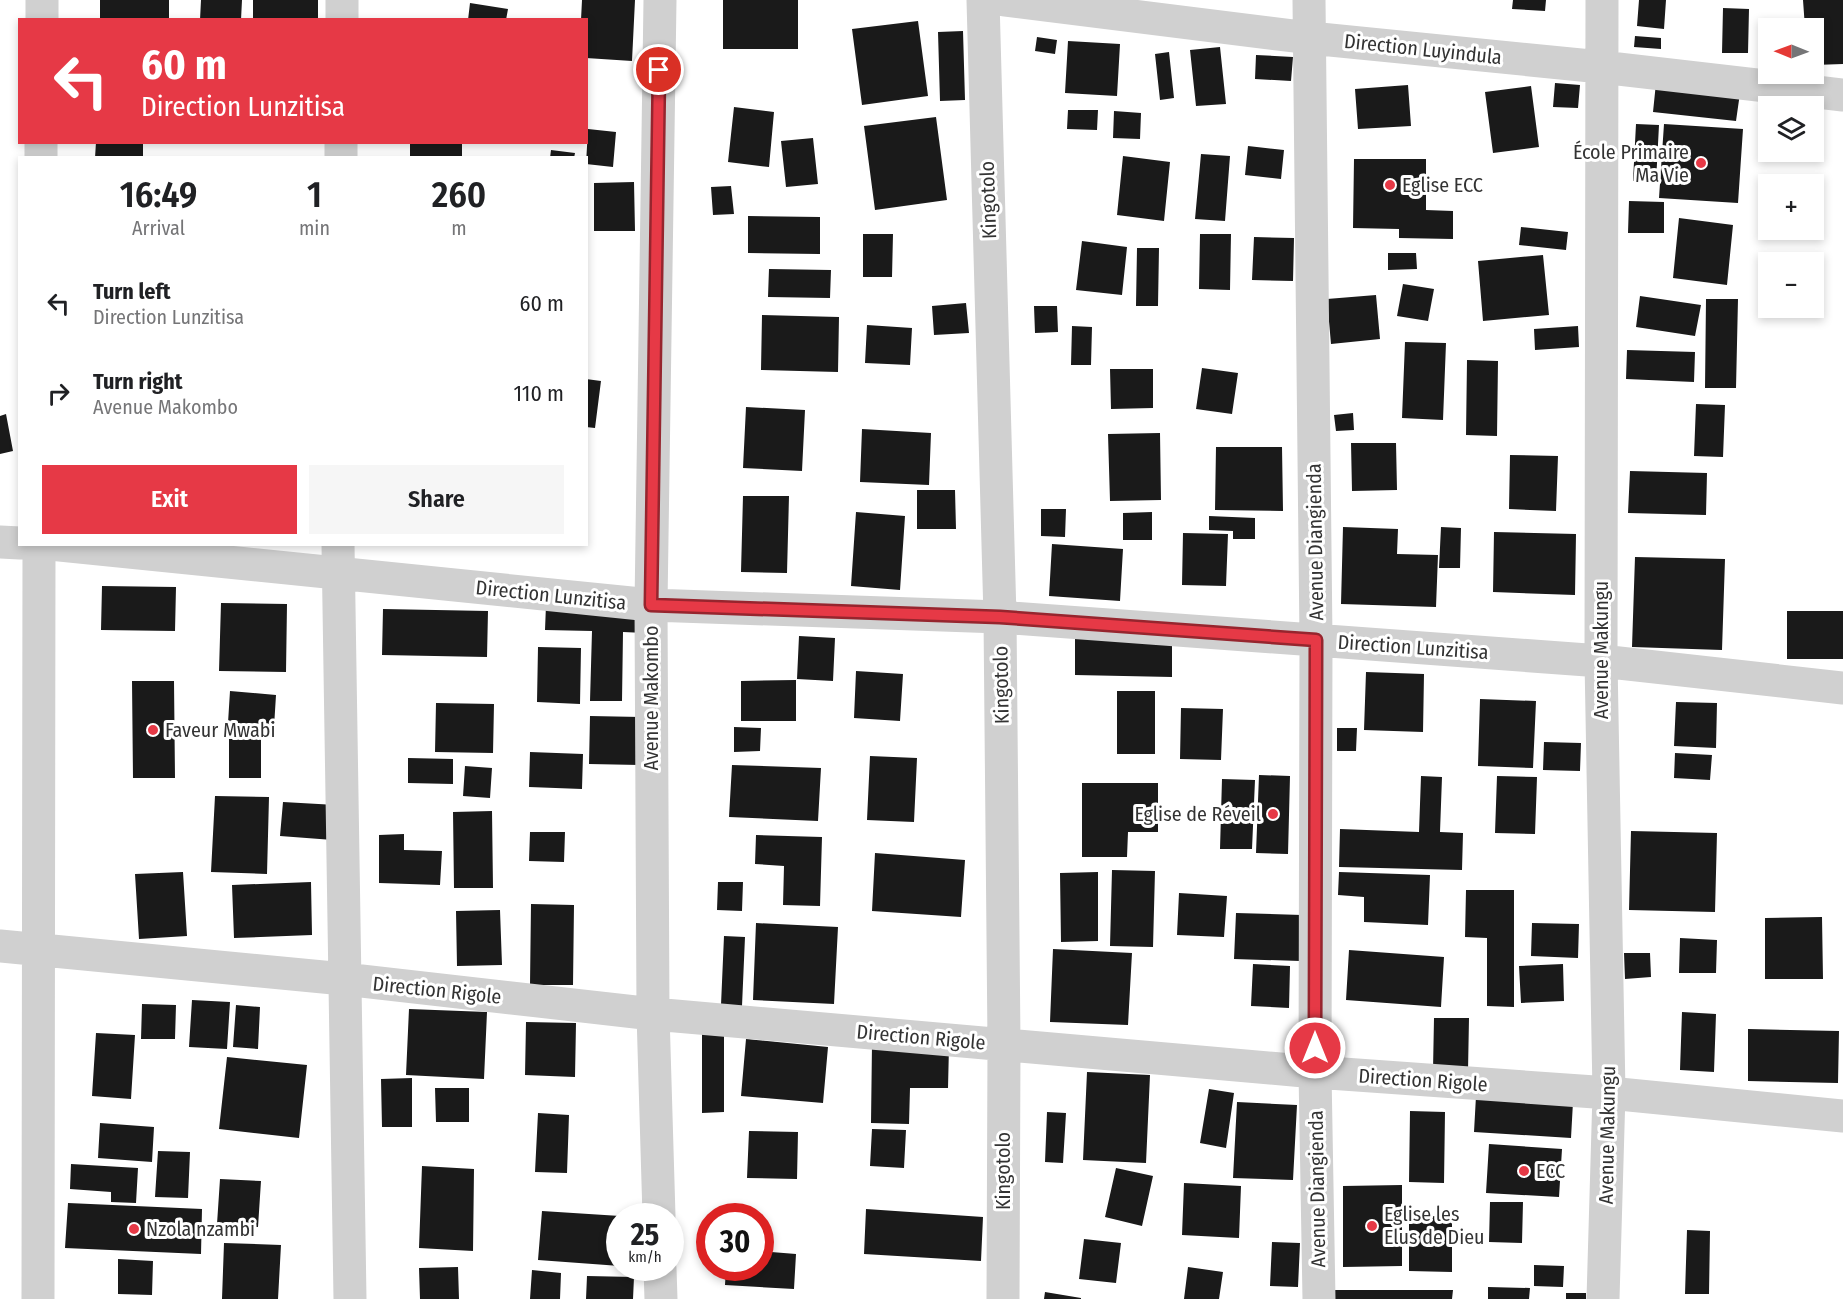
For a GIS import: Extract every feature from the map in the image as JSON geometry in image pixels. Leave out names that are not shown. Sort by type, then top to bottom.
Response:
[{"type":"street","points":[[42,0],[42,18]]},
{"type":"street","points":[[342,0],[342,18]]},
{"type":"street","name":"Avenue Makombo","points":[[659,1203],[653,1014],[651,605],[660,0]]},
{"type":"street","name":"Kingotolo","points":[[983,0],[1000,617],[1004,1044],[1002,1299]]},
{"type":"street","name":"Direction Luyindula","points":[[1004,0],[1310,38],[1601,67],[1843,95]]},
{"type":"street","name":"Avenue Diangienda","points":[[1309,0],[1316,640],[1315,1072],[1318,1299]]},
{"type":"street","name":"Avenue Makungu","points":[[1602,0],[1600,661],[1609,1094],[1603,1299]]},
{"type":"street","points":[[0,542],[18,543]]},
{"type":"street","points":[[38,1299],[39,546]]},
{"type":"street","name":"Direction Lunzitisa","points":[[88,546],[338,559],[651,605],[1000,617],[1600,661],[1843,688]]},
{"type":"street","points":[[338,559],[350,1299]]},
{"type":"street","name":"Direction Rigole","points":[[0,946],[344,979],[653,1014],[1315,1072],[1609,1094],[1843,1116]]},
{"type":"street","points":[[660,1281],[661,1299]]},
{"type":"building","points":[[100,0],[169,0],[169,18],[100,18]]},
{"type":"building","points":[[201,0],[242,0],[241,18],[200,18]]},
{"type":"building","points":[[253,0],[318,0],[318,18],[253,18]]},
{"type":"building","points":[[582,0],[635,0],[632,61],[588,58],[588,18],[581,18]]},
{"type":"building","points":[[723,0],[798,0],[798,49],[723,49]]},
{"type":"building","points":[[1513,0],[1546,0],[1545,11],[1512,9]]},
{"type":"building","points":[[1639,0],[1666,0],[1664,29],[1637,26]]},
{"type":"building","points":[[1803,0],[1843,0],[1843,64],[1824,65],[1824,18],[1804,18]]},
{"type":"building","points":[[470,3],[508,9],[506,18],[468,18]]},
{"type":"building","points":[[1723,8],[1749,9],[1748,53],[1722,53]]},
{"type":"building","points":[[918,21],[928,96],[862,105],[852,29]]},
{"type":"building","points":[[963,31],[965,100],[940,101],[938,32]]},
{"type":"building","points":[[1635,36],[1661,38],[1661,49],[1634,47]]},
{"type":"building","points":[[1037,37],[1057,40],[1055,54],[1035,51]]},
{"type":"building","points":[[1068,41],[1120,44],[1117,96],[1065,93]]},
{"type":"building","points":[[1220,47],[1226,104],[1196,106],[1190,50]]},
{"type":"building","points":[[1169,52],[1174,98],[1160,100],[1155,54]]},
{"type":"building","points":[[1256,55],[1293,57],[1291,81],[1255,79]]},
{"type":"building","points":[[1555,83],[1580,85],[1578,108],[1553,107]]},
{"type":"building","points":[[1656,83],[1740,93],[1736,121],[1653,112]]},
{"type":"building","points":[[1408,85],[1411,126],[1358,129],[1355,89]]},
{"type":"building","points":[[1531,86],[1539,147],[1493,153],[1485,92]]},
{"type":"building","points":[[734,107],[774,112],[769,167],[728,162]]},
{"type":"building","points":[[1068,110],[1098,110],[1097,130],[1067,129]]},
{"type":"building","points":[[1114,111],[1141,113],[1140,139],[1113,138]]},
{"type":"building","points":[[936,117],[947,200],[875,210],[864,126]]},
{"type":"building","points":[[1636,124],[1659,125],[1656,182],[1633,181]]},
{"type":"building","name":"École Primaire Ma Vie","points":[[1664,124],[1743,129],[1738,203],[1659,198]]},
{"type":"building","points":[[588,129],[616,132],[613,167],[588,164]]},
{"type":"building","points":[[813,138],[818,184],[786,187],[781,141]]},
{"type":"building","points":[[96,144],[143,144],[143,156],[95,156]]},
{"type":"building","points":[[410,144],[462,144],[462,156],[410,156]]},
{"type":"building","points":[[1248,146],[1284,150],[1281,179],[1245,175]]},
{"type":"building","points":[[551,150],[575,153],[574,156],[550,156]]},
{"type":"building","points":[[1201,154],[1230,156],[1225,221],[1195,219]]},
{"type":"building","points":[[1123,156],[1170,162],[1164,221],[1117,215]]},
{"type":"building","name":"Eglise ECC","points":[[1354,159],[1426,159],[1426,210],[1453,211],[1453,239],[1399,238],[1399,229],[1353,228]]},
{"type":"building","points":[[634,182],[635,231],[594,231],[594,183]]},
{"type":"building","points":[[731,186],[734,214],[713,215],[711,187]]},
{"type":"building","points":[[1629,201],[1664,202],[1664,233],[1628,233]]},
{"type":"building","points":[[748,216],[820,217],[820,254],[748,253]]},
{"type":"building","points":[[1679,218],[1733,225],[1727,285],[1673,278]]},
{"type":"building","points":[[1521,227],[1568,232],[1566,250],[1519,245]]},
{"type":"building","points":[[863,234],[893,234],[892,277],[863,277]]},
{"type":"building","points":[[1200,234],[1231,234],[1230,290],[1199,289]]},
{"type":"building","points":[[1254,237],[1294,238],[1293,281],[1252,280]]},
{"type":"building","points":[[1082,241],[1127,247],[1122,295],[1076,290]]},
{"type":"building","points":[[1137,248],[1159,248],[1158,306],[1136,306]]},
{"type":"building","points":[[1388,253],[1416,253],[1417,269],[1388,270]]},
{"type":"building","points":[[1543,255],[1549,315],[1483,321],[1478,261]]},
{"type":"building","points":[[769,269],[831,270],[830,298],[768,297]]},
{"type":"building","points":[[1403,284],[1434,289],[1428,321],[1397,316]]},
{"type":"building","points":[[1376,295],[1380,339],[1331,344],[1327,299]]},
{"type":"building","points":[[1640,296],[1701,305],[1695,336],[1636,327]]},
{"type":"building","points":[[1706,299],[1738,299],[1736,388],[1705,388]]},
{"type":"building","points":[[966,303],[969,333],[934,335],[932,306]]},
{"type":"building","points":[[1034,306],[1057,306],[1058,332],[1035,333]]},
{"type":"building","points":[[762,315],[839,317],[838,372],[761,370]]},
{"type":"building","points":[[867,325],[912,328],[910,365],[865,363]]},
{"type":"building","points":[[1072,326],[1092,327],[1091,365],[1071,365]]},
{"type":"building","points":[[1578,326],[1579,347],[1535,350],[1534,329]]},
{"type":"building","points":[[1405,342],[1446,343],[1443,420],[1402,418]]},
{"type":"building","points":[[1627,350],[1695,352],[1694,382],[1626,379]]},
{"type":"building","points":[[1467,360],[1498,361],[1497,436],[1466,435]]},
{"type":"building","points":[[1202,368],[1238,373],[1232,414],[1196,409]]},
{"type":"building","points":[[1110,369],[1153,369],[1153,408],[1111,409]]},
{"type":"building","points":[[588,379],[601,381],[595,428],[588,427]]},
{"type":"building","points":[[1696,404],[1725,405],[1723,457],[1694,456]]},
{"type":"building","points":[[746,407],[805,410],[802,471],[743,468]]},
{"type":"building","points":[[1353,413],[1354,430],[1336,431],[1334,415]]},
{"type":"building","points":[[6,414],[13,451],[0,454],[0,416]]},
{"type":"building","points":[[862,429],[931,433],[929,485],[860,482]]},
{"type":"building","points":[[1160,433],[1161,500],[1110,501],[1108,434]]},
{"type":"building","points":[[1351,443],[1396,443],[1397,490],[1352,491]]},
{"type":"building","points":[[1216,447],[1282,447],[1283,511],[1215,510]]},
{"type":"building","points":[[1510,455],[1558,456],[1556,511],[1509,509]]},
{"type":"building","points":[[1630,471],[1707,473],[1706,515],[1628,513]]},
{"type":"building","points":[[917,490],[955,490],[956,529],[917,529]]},
{"type":"building","points":[[743,496],[789,496],[787,573],[741,572]]},
{"type":"building","points":[[1041,509],[1066,509],[1065,537],[1041,536]]},
{"type":"building","points":[[856,512],[905,516],[900,590],[851,586]]},
{"type":"building","points":[[1152,512],[1152,540],[1123,540],[1123,513]]},
{"type":"building","points":[[1209,516],[1255,518],[1255,539],[1233,539],[1233,531],[1209,530]]},
{"type":"building","points":[[1343,527],[1398,529],[1397,554],[1438,555],[1436,607],[1341,604]]},
{"type":"building","points":[[1441,527],[1461,528],[1460,568],[1439,568]]},
{"type":"building","points":[[1494,532],[1576,534],[1575,595],[1493,592]]},
{"type":"building","points":[[1183,533],[1228,534],[1226,586],[1182,585]]},
{"type":"building","points":[[1052,544],[1123,549],[1120,601],[1049,596]]},
{"type":"building","points":[[1635,557],[1725,559],[1722,650],[1632,647]]},
{"type":"building","points":[[102,586],[176,587],[175,631],[101,630]]},
{"type":"building","points":[[221,603],[287,604],[286,672],[219,671]]},
{"type":"building","points":[[546,605],[646,608],[645,633],[623,632],[622,701],[590,701],[592,631],[545,630]]},
{"type":"building","points":[[383,609],[488,611],[487,657],[382,655]]},
{"type":"building","points":[[1787,611],[1843,611],[1843,659],[1787,659]]},
{"type":"building","points":[[1075,634],[1172,635],[1172,677],[1075,675]]},
{"type":"building","points":[[799,636],[835,638],[833,681],[797,679]]},
{"type":"building","points":[[538,647],[581,648],[580,704],[537,702]]},
{"type":"building","points":[[856,671],[903,674],[900,721],[854,718]]},
{"type":"building","points":[[1366,672],[1424,674],[1423,732],[1364,730]]},
{"type":"building","points":[[796,680],[796,721],[741,721],[741,681]]},
{"type":"building","name":"Faveur Mwabi","points":[[132,681],[174,681],[175,778],[133,778]]},
{"type":"building","points":[[230,691],[276,695],[274,727],[228,723]]},
{"type":"building","points":[[1117,691],[1155,691],[1155,754],[1117,754]]},
{"type":"building","points":[[1480,699],[1536,701],[1533,768],[1478,766]]},
{"type":"building","points":[[1676,702],[1717,703],[1716,748],[1674,746]]},
{"type":"building","points":[[436,703],[494,704],[493,753],[435,752]]},
{"type":"building","points":[[1181,708],[1223,709],[1221,760],[1180,759]]},
{"type":"building","points":[[590,716],[641,717],[640,765],[589,764]]},
{"type":"building","points":[[734,727],[761,728],[760,751],[734,752]]},
{"type":"building","points":[[1337,728],[1357,728],[1356,751],[1337,751]]},
{"type":"building","points":[[261,738],[261,778],[229,778],[229,739]]},
{"type":"building","points":[[1544,742],[1581,743],[1580,771],[1543,770]]},
{"type":"building","points":[[530,752],[583,754],[582,789],[529,787]]},
{"type":"building","points":[[1675,753],[1712,755],[1710,780],[1674,778]]},
{"type":"building","points":[[870,756],[917,758],[914,822],[867,820]]},
{"type":"building","points":[[408,758],[453,759],[453,784],[408,783]]},
{"type":"building","points":[[732,765],[821,768],[818,821],[729,817]]},
{"type":"building","points":[[465,766],[492,768],[490,798],[463,796]]},
{"type":"building","name":"Eglise de Réveil","points":[[1259,775],[1290,776],[1288,854],[1256,853]]},
{"type":"building","points":[[1421,776],[1442,777],[1440,832],[1463,833],[1462,870],[1339,867],[1340,829],[1419,832]]},
{"type":"building","points":[[1497,776],[1537,777],[1535,834],[1495,833]]},
{"type":"building","points":[[1222,779],[1255,780],[1252,849],[1220,849]]},
{"type":"building","points":[[1082,783],[1158,783],[1158,832],[1128,832],[1127,857],[1082,857]]},
{"type":"building","points":[[215,796],[269,797],[267,874],[211,872]]},
{"type":"building","points":[[283,802],[336,805],[333,840],[280,836]]},
{"type":"building","points":[[492,811],[493,888],[454,888],[453,812]]},
{"type":"building","points":[[1631,831],[1717,833],[1715,912],[1629,910]]},
{"type":"building","points":[[530,832],[565,832],[564,862],[529,861]]},
{"type":"building","points":[[404,834],[404,850],[442,851],[440,885],[379,883],[379,835]]},
{"type":"building","points":[[756,835],[822,837],[820,906],[783,905],[784,866],[755,864]]},
{"type":"building","points":[[875,853],[965,860],[961,917],[872,911]]},
{"type":"building","points":[[1112,870],[1155,871],[1153,947],[1110,946]]},
{"type":"building","points":[[183,872],[187,936],[139,939],[135,874]]},
{"type":"building","points":[[1098,872],[1098,941],[1061,942],[1060,873]]},
{"type":"building","points":[[1339,872],[1430,875],[1428,925],[1364,922],[1364,897],[1338,895]]},
{"type":"building","points":[[311,882],[312,935],[234,938],[232,885]]},
{"type":"building","points":[[718,882],[743,882],[742,911],[717,910]]},
{"type":"building","points":[[1466,890],[1514,890],[1514,1007],[1487,1006],[1487,938],[1465,937]]},
{"type":"building","points":[[1179,893],[1227,896],[1224,937],[1177,935]]},
{"type":"building","points":[[531,904],[574,905],[573,985],[530,985]]},
{"type":"building","points":[[500,910],[502,965],[457,966],[456,911]]},
{"type":"building","points":[[1236,913],[1302,915],[1300,961],[1234,959]]},
{"type":"building","points":[[1822,917],[1823,979],[1765,979],[1765,918]]},
{"type":"building","points":[[756,923],[838,927],[834,1004],[753,1000]]},
{"type":"building","points":[[1532,923],[1579,924],[1578,958],[1531,956]]},
{"type":"building","points":[[724,936],[745,937],[742,1006],[721,1005]]},
{"type":"building","points":[[1680,938],[1717,940],[1716,973],[1679,973]]},
{"type":"building","points":[[1053,949],[1132,953],[1128,1025],[1050,1022]]},
{"type":"building","points":[[1349,950],[1444,957],[1441,1007],[1346,1000]]},
{"type":"building","points":[[1624,953],[1650,953],[1651,977],[1625,979]]},
{"type":"building","points":[[1253,964],[1290,966],[1289,1008],[1251,1006]]},
{"type":"building","points":[[1563,964],[1564,1001],[1521,1003],[1519,966]]},
{"type":"building","points":[[192,1000],[230,1002],[227,1049],[189,1047]]},
{"type":"building","points":[[142,1004],[176,1005],[175,1039],[141,1039]]},
{"type":"building","points":[[236,1005],[260,1007],[258,1049],[233,1047]]},
{"type":"building","points":[[409,1009],[487,1012],[484,1079],[406,1075]]},
{"type":"building","points":[[1682,1012],[1716,1014],[1714,1072],[1680,1070]]},
{"type":"building","points":[[1434,1018],[1469,1018],[1468,1071],[1433,1070]]},
{"type":"building","points":[[526,1022],[576,1023],[575,1077],[525,1075]]},
{"type":"building","points":[[1748,1029],[1839,1031],[1838,1083],[1748,1081]]},
{"type":"building","points":[[702,1032],[724,1033],[724,1112],[702,1113]]},
{"type":"building","points":[[96,1033],[135,1035],[131,1099],[92,1096]]},
{"type":"building","points":[[746,1039],[828,1047],[823,1103],[741,1096]]},
{"type":"building","points":[[872,1044],[949,1046],[948,1088],[910,1088],[909,1124],[871,1123]]},
{"type":"building","points":[[227,1057],[307,1065],[299,1138],[219,1129]]},
{"type":"building","points":[[1087,1072],[1150,1075],[1146,1163],[1083,1160]]},
{"type":"building","points":[[412,1078],[412,1127],[382,1127],[381,1079]]},
{"type":"building","points":[[435,1088],[469,1088],[469,1122],[436,1122]]},
{"type":"building","points":[[1209,1089],[1234,1093],[1226,1148],[1200,1143]]},
{"type":"building","points":[[1476,1096],[1573,1102],[1571,1138],[1474,1132]]},
{"type":"building","points":[[1237,1102],[1297,1105],[1293,1180],[1233,1178]]},
{"type":"building","points":[[1410,1111],[1445,1112],[1444,1183],[1409,1182]]},
{"type":"building","points":[[1047,1112],[1066,1113],[1063,1163],[1045,1162]]},
{"type":"building","points":[[538,1113],[569,1115],[567,1173],[535,1172]]},
{"type":"building","points":[[100,1123],[154,1127],[152,1162],[98,1158]]},
{"type":"building","points":[[872,1129],[906,1130],[904,1168],[870,1166]]},
{"type":"building","points":[[749,1131],[798,1132],[797,1179],[747,1178]]},
{"type":"building","name":"ECC","points":[[1489,1144],[1562,1149],[1559,1197],[1486,1193]]},
{"type":"building","points":[[158,1151],[190,1152],[188,1198],[155,1197]]},
{"type":"building","points":[[71,1164],[138,1168],[136,1203],[111,1202],[111,1192],[70,1189]]},
{"type":"building","points":[[422,1166],[474,1169],[473,1251],[419,1248]]},
{"type":"building","points":[[1116,1168],[1153,1176],[1142,1226],[1105,1217]]},
{"type":"building","points":[[220,1179],[261,1181],[258,1227],[217,1224]]},
{"type":"building","points":[[1184,1183],[1241,1186],[1239,1238],[1182,1235]]},
{"type":"building","name":"Eglise les Elus de Dieu","points":[[1402,1185],[1402,1266],[1343,1267],[1343,1186]]},
{"type":"building","points":[[1490,1202],[1523,1202],[1522,1243],[1489,1242]]},
{"type":"building","name":"Nzola nzambi","points":[[68,1203],[202,1209],[201,1254],[65,1248]]},
{"type":"building","points":[[866,1209],[983,1217],[981,1261],[864,1254]]},
{"type":"building","points":[[542,1211],[606,1215],[606,1265],[538,1260]]},
{"type":"building","points":[[1409,1216],[1452,1216],[1452,1272],[1409,1271]]},
{"type":"building","points":[[1687,1230],[1710,1231],[1709,1294],[1685,1294]]},
{"type":"building","points":[[1084,1239],[1121,1243],[1116,1283],[1079,1279]]},
{"type":"building","points":[[1272,1242],[1300,1243],[1298,1287],[1270,1286]]},
{"type":"building","points":[[224,1243],[281,1245],[278,1299],[222,1299]]},
{"type":"building","points":[[774,1252],[796,1254],[794,1289],[725,1285],[725,1281],[774,1281]]},
{"type":"building","points":[[118,1259],[153,1261],[152,1295],[118,1294]]},
{"type":"building","points":[[1534,1265],[1564,1266],[1563,1287],[1534,1286]]},
{"type":"building","points":[[458,1267],[459,1299],[420,1299],[419,1268]]},
{"type":"building","points":[[1188,1267],[1223,1272],[1219,1299],[1184,1299]]},
{"type":"building","points":[[532,1270],[561,1273],[560,1299],[530,1299]]},
{"type":"building","points":[[587,1276],[606,1276],[606,1281],[634,1281],[633,1299],[586,1299]]},
{"type":"building","points":[[1488,1287],[1530,1288],[1529,1299],[1488,1299]]},
{"type":"building","points":[[1334,1290],[1453,1290],[1452,1299],[1334,1299]]},
{"type":"building","points":[[1045,1292],[1081,1298],[1081,1299],[1044,1299]]},
{"type":"building","points":[[1566,1293],[1586,1293],[1586,1299],[1566,1299]]},
{"type":"place","name":"École Primaire Ma Vie","points":[[1701,163]]},
{"type":"place","name":"Eglise ECC","points":[[1390,185]]},
{"type":"place","name":"Faveur Mwabi","points":[[153,730]]},
{"type":"place","name":"Eglise de Réveil","points":[[1273,814]]},
{"type":"place","name":"ECC","points":[[1524,1171]]},
{"type":"place","name":"Eglise les Elus de Dieu","points":[[1372,1226]]},
{"type":"place","name":"Nzola nzambi","points":[[134,1229]]},
{"type":"route","points":[[659,70],[651,605],[1000,617],[1316,640],[1315,1048]]}]
